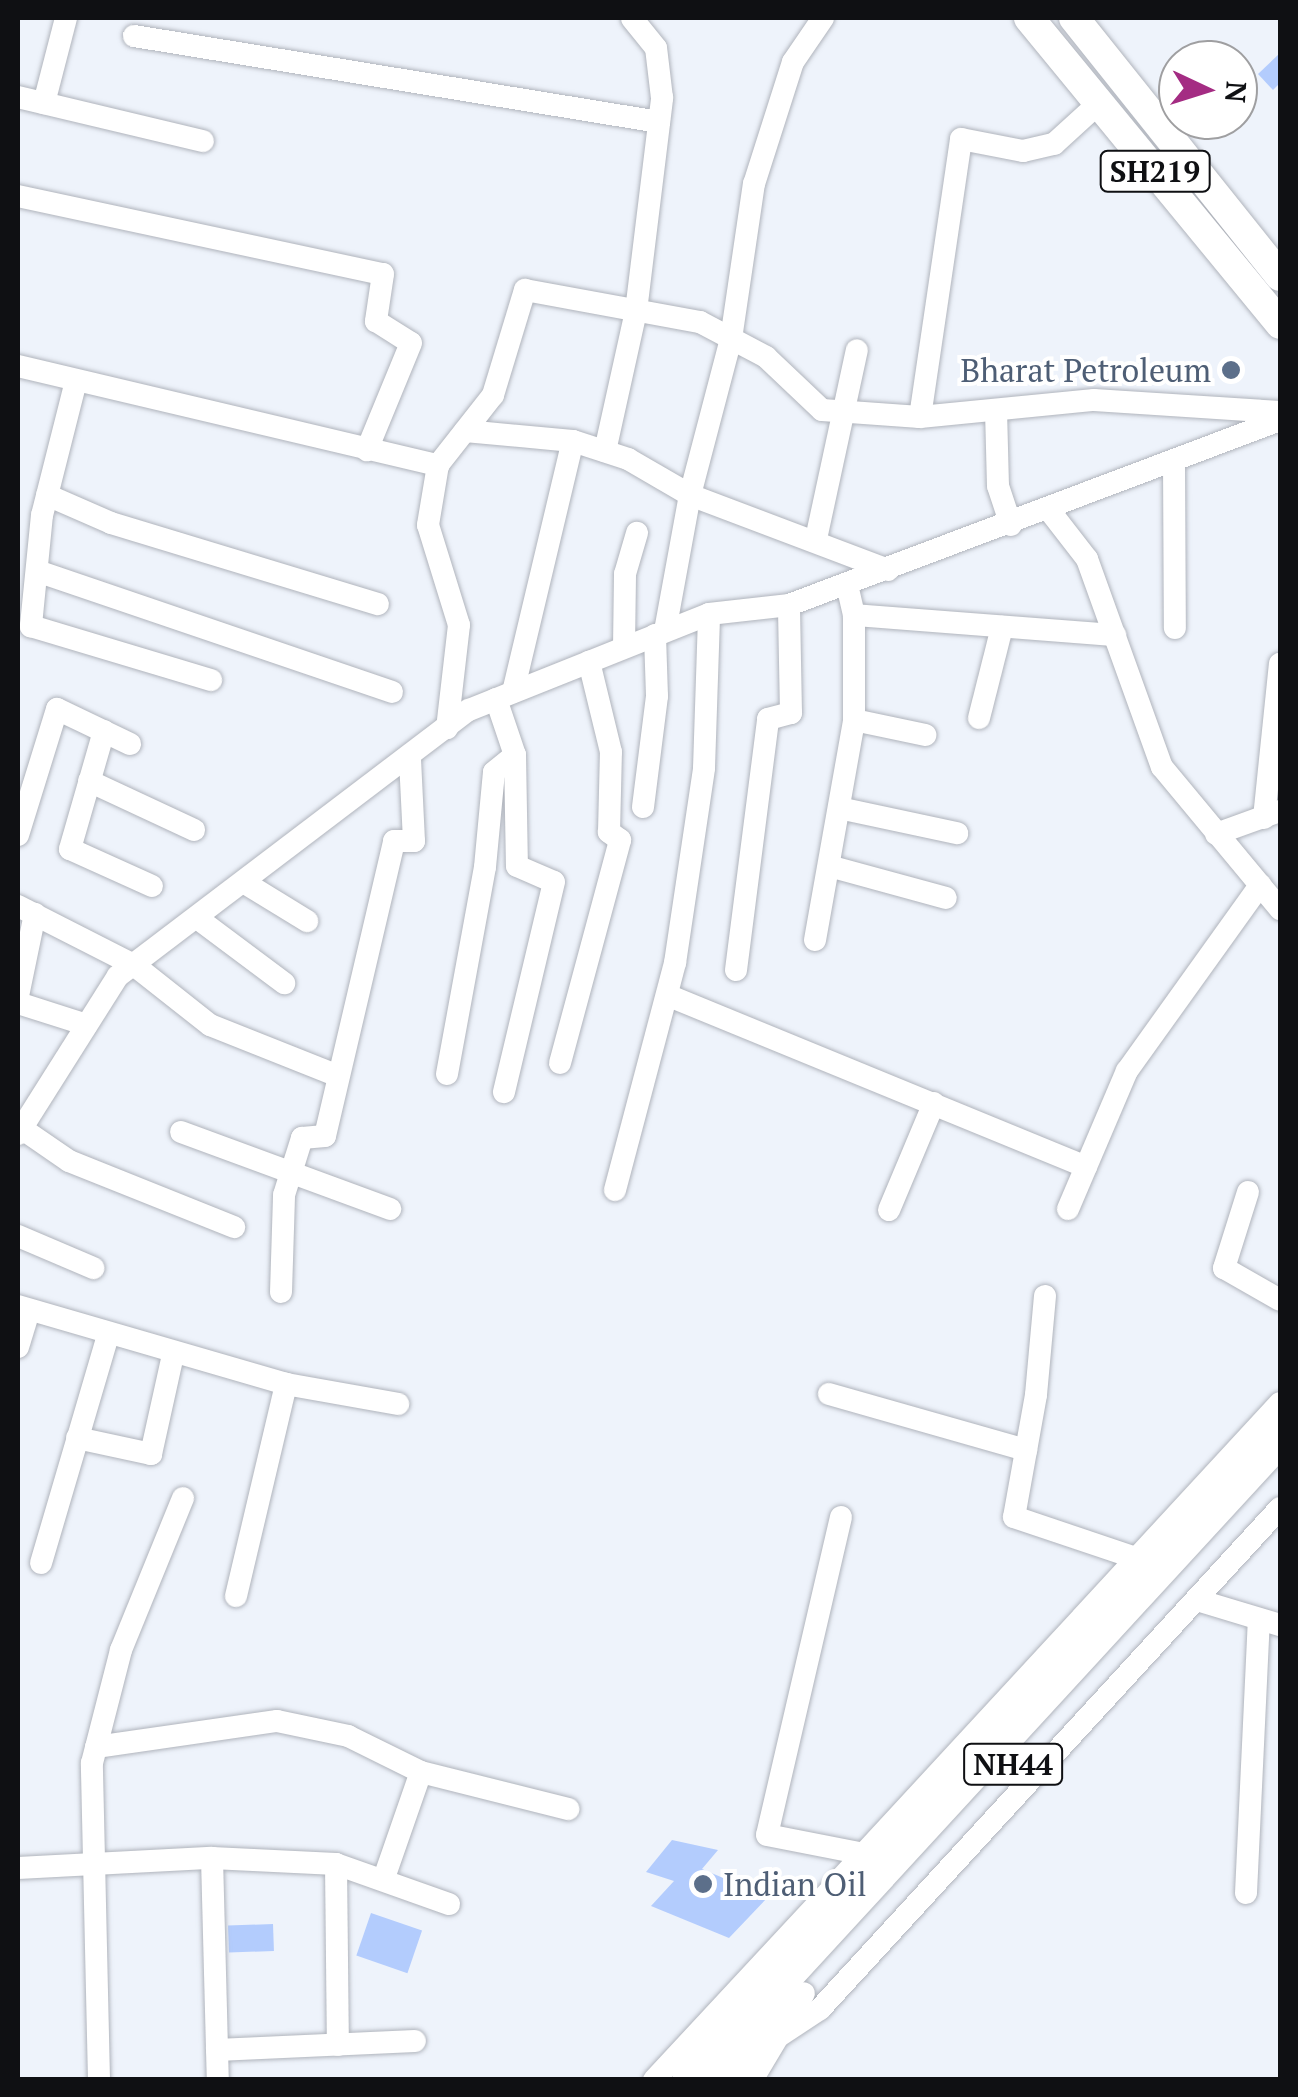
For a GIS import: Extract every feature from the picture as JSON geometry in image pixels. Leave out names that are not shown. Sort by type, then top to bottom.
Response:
[{"type":"highway","name":"NH44","points":[[729,2071],[840,1899],[869,1863],[1280,1437]]},
{"type":"highway","name":"NH44","points":[[729,2071],[812,2001],[1280,1472]]},
{"type":"main road","name":"SH219","points":[[1029,18],[1280,324]]},
{"type":"main road","name":"SH219","points":[[1074,18],[1280,276]]},
{"type":"street","points":[[44,103],[66,18]]},
{"type":"street","points":[[605,451],[636,310],[659,122],[656,48],[632,18]]},
{"type":"street","points":[[643,807],[657,696],[660,633],[690,495],[731,339],[754,184],[793,62],[823,18]]},
{"type":"street","points":[[134,36],[659,122]]},
{"type":"street","points":[[18,97],[203,141]]},
{"type":"street","points":[[920,417],[961,139],[1023,151],[1054,144],[1099,103]]},
{"type":"street","points":[[18,196],[383,274],[376,321],[412,343],[367,450]]},
{"type":"street","points":[[447,728],[460,625],[428,525],[438,466],[492,395],[524,290],[700,322],[766,357],[822,410],[920,417],[1094,400],[1280,412]]},
{"type":"street","points":[[816,539],[840,412],[857,350]]},
{"type":"street","points":[[18,366],[438,466]]},
{"type":"street","points":[[76,381],[47,495],[31,626],[211,680]]},
{"type":"street","points":[[996,410],[998,486],[1011,525]]},
{"type":"street","points":[[234,1227],[69,1161],[19,1131],[26,1105],[118,976],[447,728],[505,696],[709,614],[789,605],[888,570],[1280,420]]},
{"type":"street","points":[[465,431],[573,441],[605,451],[690,495],[816,539],[888,570]]},
{"type":"street","points":[[504,1092],[554,882],[517,866],[515,755],[505,696],[573,441]]},
{"type":"street","points":[[1174,462],[1175,628]]},
{"type":"street","points":[[47,495],[111,523],[378,604]]},
{"type":"street","points":[[1049,510],[1088,558],[1162,768],[1273,895],[1127,1071],[1068,1209]]},
{"type":"street","points":[[624,647],[625,574],[637,534]]},
{"type":"street","points":[[36,571],[392,692]]},
{"type":"street","points":[[816,940],[854,720],[854,615],[847,584]]},
{"type":"street","points":[[736,970],[768,719],[792,713],[789,605]]},
{"type":"street","points":[[614,1190],[667,995],[704,768],[709,614]]},
{"type":"street","points":[[854,615],[1115,635]]},
{"type":"street","points":[[979,718],[1002,628]]},
{"type":"street","points":[[560,1063],[620,840],[609,832],[612,752],[589,662]]},
{"type":"street","points":[[1216,834],[1272,814],[1280,664]]},
{"type":"street","points":[[18,836],[58,709],[130,744]]},
{"type":"street","points":[[854,720],[926,735]]},
{"type":"street","points":[[104,731],[70,849],[152,886]]},
{"type":"street","points":[[447,1074],[484,867],[494,772],[515,755]]},
{"type":"street","points":[[281,1292],[284,1194],[302,1138],[324,1136],[394,841],[414,841],[410,758]]},
{"type":"street","points":[[90,781],[194,830]]},
{"type":"street","points":[[839,808],[957,834]]},
{"type":"street","points":[[828,866],[946,898]]},
{"type":"street","points":[[245,883],[307,921]]},
{"type":"street","points":[[87,1024],[18,999],[26,910],[134,964],[210,1025],[338,1076]]},
{"type":"street","points":[[198,918],[284,984]]},
{"type":"street","points":[[667,995],[1086,1167]]},
{"type":"street","points":[[889,1210],[934,1103]]},
{"type":"street","points":[[181,1132],[390,1210]]},
{"type":"street","points":[[1248,1192],[1224,1268],[1280,1300]]},
{"type":"street","points":[[18,1236],[92,1268]]},
{"type":"street","points":[[1045,1296],[1014,1517],[1139,1559]]},
{"type":"street","points":[[18,1347],[23,1309],[286,1384],[398,1404]]},
{"type":"street","points":[[42,1563],[108,1336]]},
{"type":"street","points":[[77,1438],[150,1454],[172,1354]]},
{"type":"street","points":[[236,1596],[286,1384]]},
{"type":"street","points":[[828,1394],[1026,1450]]},
{"type":"street","points":[[842,1517],[767,1836],[869,1863],[1280,1403]]},
{"type":"street","points":[[98,2080],[92,1864],[96,1747],[121,1650],[183,1498]]},
{"type":"street","points":[[729,2071],[779,2036],[1197,1600],[1280,1508]]},
{"type":"street","points":[[1197,1600],[1270,1622],[1246,1893]]},
{"type":"street","points":[[96,1747],[277,1721],[348,1736],[421,1772],[568,1809]]},
{"type":"street","points":[[384,1878],[421,1772]]},
{"type":"street","points":[[212,1858],[218,2080]]},
{"type":"street","points":[[18,1868],[212,1858],[336,1864],[449,1904]]},
{"type":"street","points":[[336,1864],[338,2045]]},
{"type":"street","points":[[654,2080],[840,1899]]},
{"type":"street","points":[[217,2050],[415,2042]]},
{"type":"building","points":[[1280,53],[1280,83],[1273,90],[1258,74]]},
{"type":"building","points":[[672,1840],[718,1850],[702,1869],[768,1897],[729,1938],[651,1906],[674,1881],[646,1872]]},
{"type":"building","points":[[371,1913],[422,1931],[407,1973],[356,1956]]},
{"type":"building","points":[[273,1924],[274,1951],[229,1953],[228,1926]]},
{"type":"place","name":"Bharat Petroleum","points":[[1231,370]]},
{"type":"place","name":"Indian Oil","points":[[703,1884]]}]
